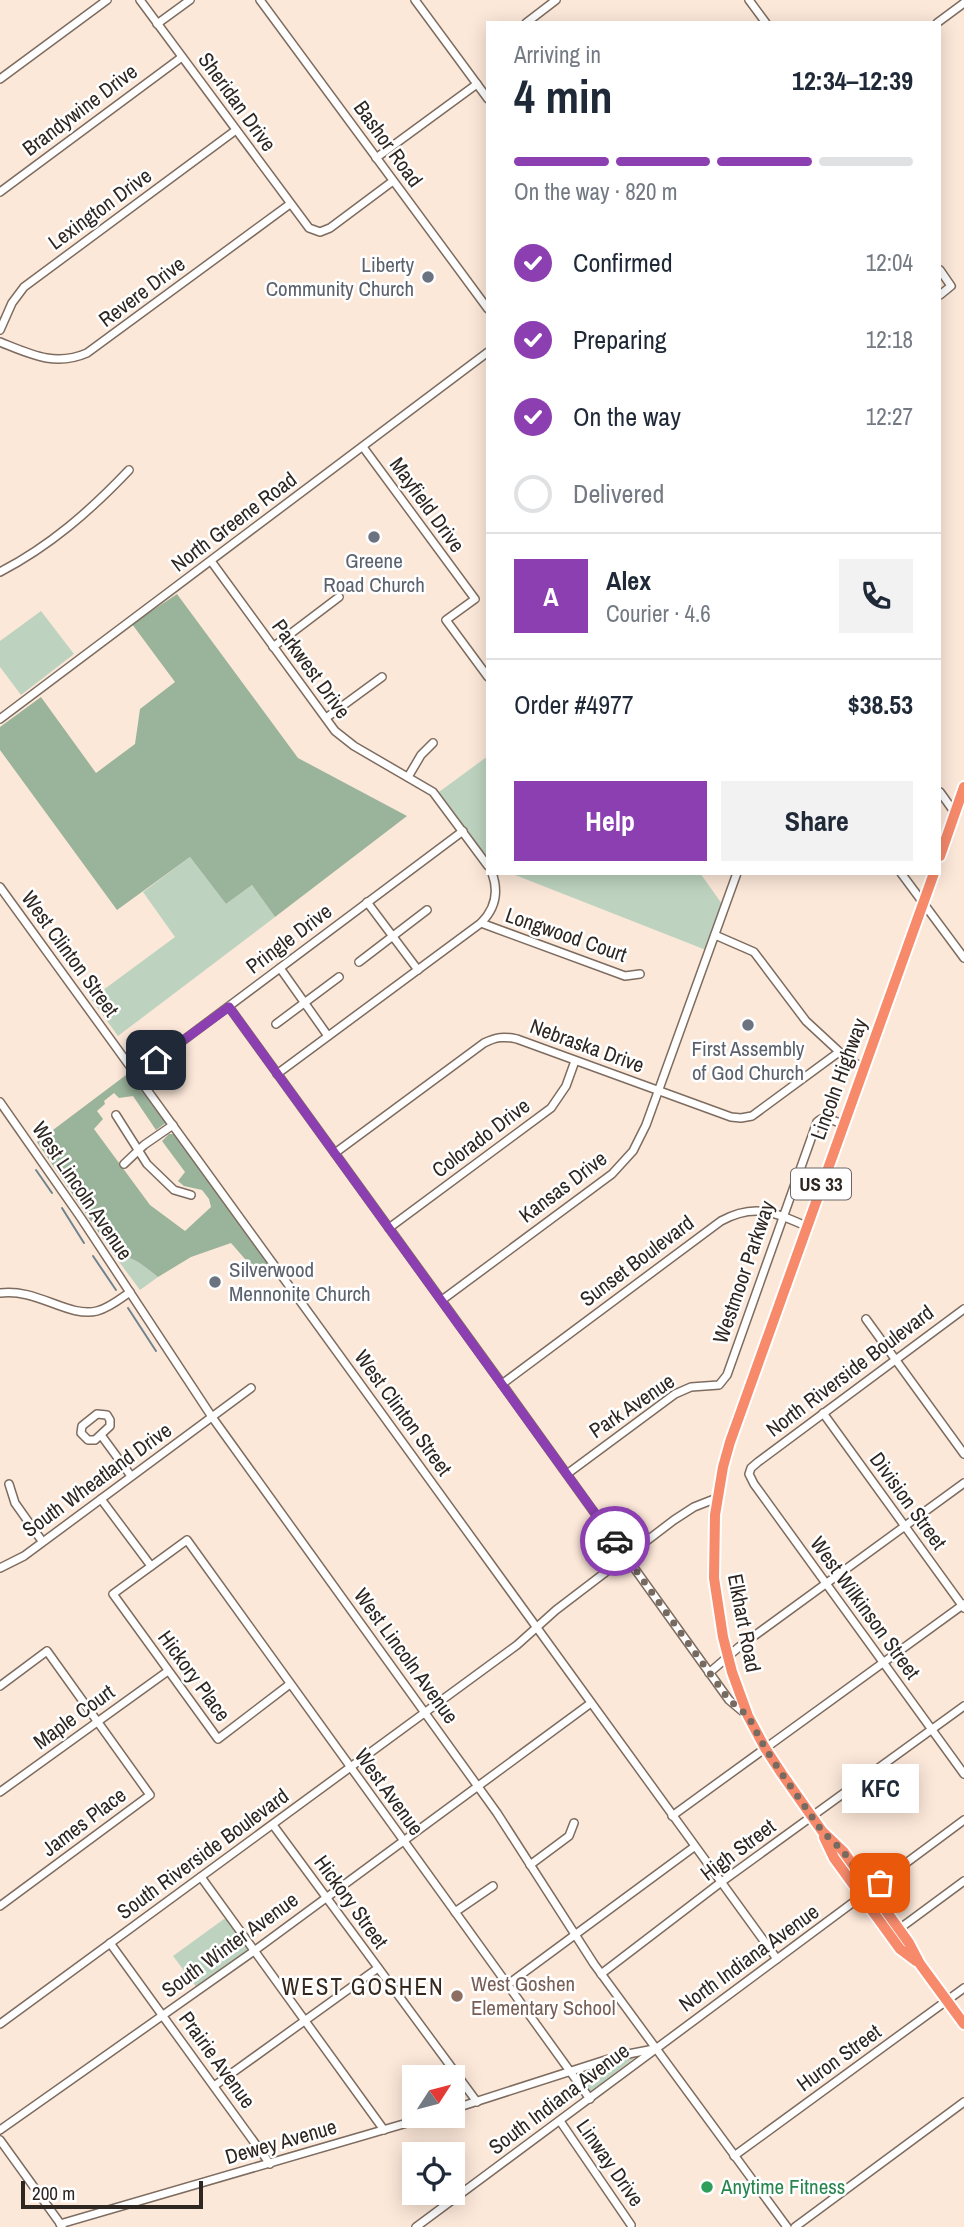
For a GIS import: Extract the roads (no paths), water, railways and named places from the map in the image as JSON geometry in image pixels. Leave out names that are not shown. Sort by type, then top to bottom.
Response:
[{"type":"highway","points":[[941,853],[964,787]]},
{"type":"highway","name":"Lincoln Highway","points":[[717,1498],[733,1433],[933,875]]},
{"type":"highway","name":"Elkhart Road","points":[[717,1498],[713,1552],[719,1615],[728,1657],[748,1716],[765,1748]]},
{"type":"highway","name":"US 33","points":[[765,1748],[822,1831],[843,1851],[866,1893],[899,1929],[920,1964],[964,2024]]},
{"type":"highway","points":[[866,1893],[900,1949],[920,1964]]},
{"type":"street","points":[[0,79],[107,0]]},
{"type":"street","name":"Sheridan Drive","points":[[140,0],[306,226],[316,232],[330,228],[393,181]]},
{"type":"street","points":[[157,24],[190,0]]},
{"type":"street","name":"Bashor Road","points":[[260,0],[486,306]]},
{"type":"street","points":[[415,0],[486,96]]},
{"type":"street","points":[[529,21],[556,0]]},
{"type":"street","points":[[749,0],[765,21]]},
{"type":"street","points":[[940,21],[964,3]]},
{"type":"street","name":"Brandywine Drive","points":[[0,192],[182,57]]},
{"type":"street","points":[[376,158],[477,84]]},
{"type":"street","name":"Lexington Drive","points":[[0,330],[12,303],[24,288],[236,131]]},
{"type":"street","name":"Revere Drive","points":[[0,342],[50,360],[68,359],[87,353],[290,204]]},
{"type":"street","points":[[941,271],[951,286],[941,294]]},
{"type":"street","name":"North Greene Road","points":[[0,719],[486,354]]},
{"type":"street","name":"Mayfield Drive","points":[[363,447],[475,598],[446,620],[486,674]]},
{"type":"street","points":[[0,572],[67,530],[98,503],[129,470]]},
{"type":"street","name":"Parkwest Drive","points":[[211,561],[343,740],[437,797],[486,863]]},
{"type":"street","points":[[273,647],[339,597]]},
{"type":"street","points":[[326,718],[382,677]]},
{"type":"street","points":[[408,777],[421,755],[433,743]]},
{"type":"street","points":[[941,793],[955,813]]},
{"type":"street","name":"Pringle Drive","points":[[137,1075],[463,831]]},
{"type":"street","points":[[278,1074],[481,923],[495,901],[496,887],[493,875]]},
{"type":"street","name":"Kansas Drive","points":[[442,1300],[612,1174],[633,1151],[641,1138],[659,1091],[737,875]]},
{"type":"street","points":[[902,875],[964,958]]},
{"type":"street","name":"West Clinton Street","points":[[0,887],[777,1959]]},
{"type":"street","points":[[367,902],[418,970]]},
{"type":"street","points":[[359,962],[427,910]]},
{"type":"street","name":"Longwood Court","points":[[481,923],[625,976],[640,974]]},
{"type":"street","points":[[715,935],[754,952],[797,1012],[839,1052],[864,1068]]},
{"type":"street","points":[[280,968],[328,1036]]},
{"type":"street","points":[[276,1024],[339,977]]},
{"type":"street","points":[[229,1007],[709,1673],[729,1700],[748,1716]]},
{"type":"street","name":"Nebraska Drive","points":[[335,1153],[473,1051],[502,1036],[517,1039],[731,1117],[741,1118],[752,1116],[839,1052]]},
{"type":"street","name":"Colorado Drive","points":[[389,1228],[551,1108],[566,1086],[575,1061]]},
{"type":"street","name":"West Lincoln Avenue","points":[[0,1102],[65,1194],[212,1417],[478,1786],[574,1936],[787,2227]]},
{"type":"street","points":[[116,1115],[147,1164],[170,1187],[191,1195]]},
{"type":"street","name":"Westmoor Parkway","points":[[722,1383],[817,1122],[826,1118],[844,1125]]},
{"type":"street","points":[[124,1164],[173,1125]]},
{"type":"street","name":"Sunset Boulevard","points":[[502,1384],[721,1221],[748,1210],[767,1212],[806,1226]]},
{"type":"street","points":[[0,1293],[25,1293],[85,1313],[107,1307],[130,1292]]},
{"type":"street","name":"North Riverside Boulevard","points":[[758,1462],[964,1309]]},
{"type":"street","points":[[866,1319],[964,1454]]},
{"type":"street","name":"Park Avenue","points":[[567,1474],[674,1394],[691,1387],[716,1386],[722,1383]]},
{"type":"street","name":"South Wheatland Drive","points":[[0,1568],[24,1556],[251,1388]]},
{"type":"street","name":"Division Street","points":[[824,1413],[963,1606]]},
{"type":"street","points":[[101,1435],[131,1476]]},
{"type":"street","name":"West Wilkinson Street","points":[[758,1462],[750,1471],[750,1478],[964,1774]]},
{"type":"street","points":[[709,1673],[964,1483]]},
{"type":"street","points":[[9,1484],[15,1503],[42,1541]]},
{"type":"street","points":[[426,1713],[517,1645],[556,1610],[626,1556],[687,1511],[717,1498]]},
{"type":"street","points":[[101,1499],[151,1566]]},
{"type":"street","name":"West Avenue","points":[[113,1594],[187,1540],[590,2099]]},
{"type":"street","name":"Hickory Place","points":[[113,1594],[218,1739],[290,1684]]},
{"type":"street","points":[[672,1816],[963,1606]]},
{"type":"street","points":[[0,1686],[47,1651],[98,1722]]},
{"type":"street","name":"Maple Court","points":[[0,1792],[168,1671]]},
{"type":"street","name":"South Winter Avenue","points":[[0,2130],[254,1951],[591,1703]]},
{"type":"street","name":"High Street","points":[[601,1974],[720,1883],[964,1706]]},
{"type":"street","name":"South Riverside Boulevard","points":[[0,2024],[426,1713]]},
{"type":"street","name":"James Place","points":[[0,1906],[150,1795],[98,1722]]},
{"type":"street","name":"North Indiana Avenue","points":[[655,2049],[964,1820]]},
{"type":"street","points":[[530,1865],[569,1836],[574,1823]]},
{"type":"street","name":"Hickory Street","points":[[272,1825],[477,2102]]},
{"type":"street","points":[[507,1985],[694,1847]]},
{"type":"street","points":[[201,1877],[384,2130]]},
{"type":"street","points":[[899,1929],[964,1881]]},
{"type":"street","points":[[455,1912],[493,1886]]},
{"type":"street","name":"Prairie Avenue","points":[[110,1943],[270,2164]]},
{"type":"street","points":[[214,2087],[378,1968]]},
{"type":"street","name":"Huron Street","points":[[734,2156],[964,1987]]},
{"type":"street","points":[[466,2105],[618,2056],[655,2049]]},
{"type":"street","name":"South Indiana Avenue","points":[[416,2227],[655,2049]]},
{"type":"street","points":[[795,2227],[964,2102]]},
{"type":"street","name":"Linway Drive","points":[[559,2121],[631,2225]]},
{"type":"street","name":"Dewey Avenue","points":[[62,2225],[402,2125]]},
{"type":"street","points":[[0,2140],[62,2225]]},
{"type":"waterway","points":[[36,1170],[52,1193]]},
{"type":"waterway","points":[[62,1208],[84,1243]]},
{"type":"waterway","points":[[93,1256],[116,1290]]},
{"type":"waterway","points":[[128,1308],[156,1351]]},
{"type":"place","name":"Liberty Community Church","points":[[428,277]]},
{"type":"place","name":"Greene Road Church","points":[[374,537]]},
{"type":"place","name":"First Assembly of God Church","points":[[748,1025]]},
{"type":"place","name":"Silverwood Mennonite Church","points":[[215,1282]]},
{"type":"place","name":"KFC","points":[[880,1883]]},
{"type":"place","name":"West Goshen Elementary School","points":[[457,1996]]},
{"type":"place","name":"Anytime Fitness","points":[[707,2187]]},
{"type":"district","name":"WEST GOSHEN","points":[[363,1987]]}]
